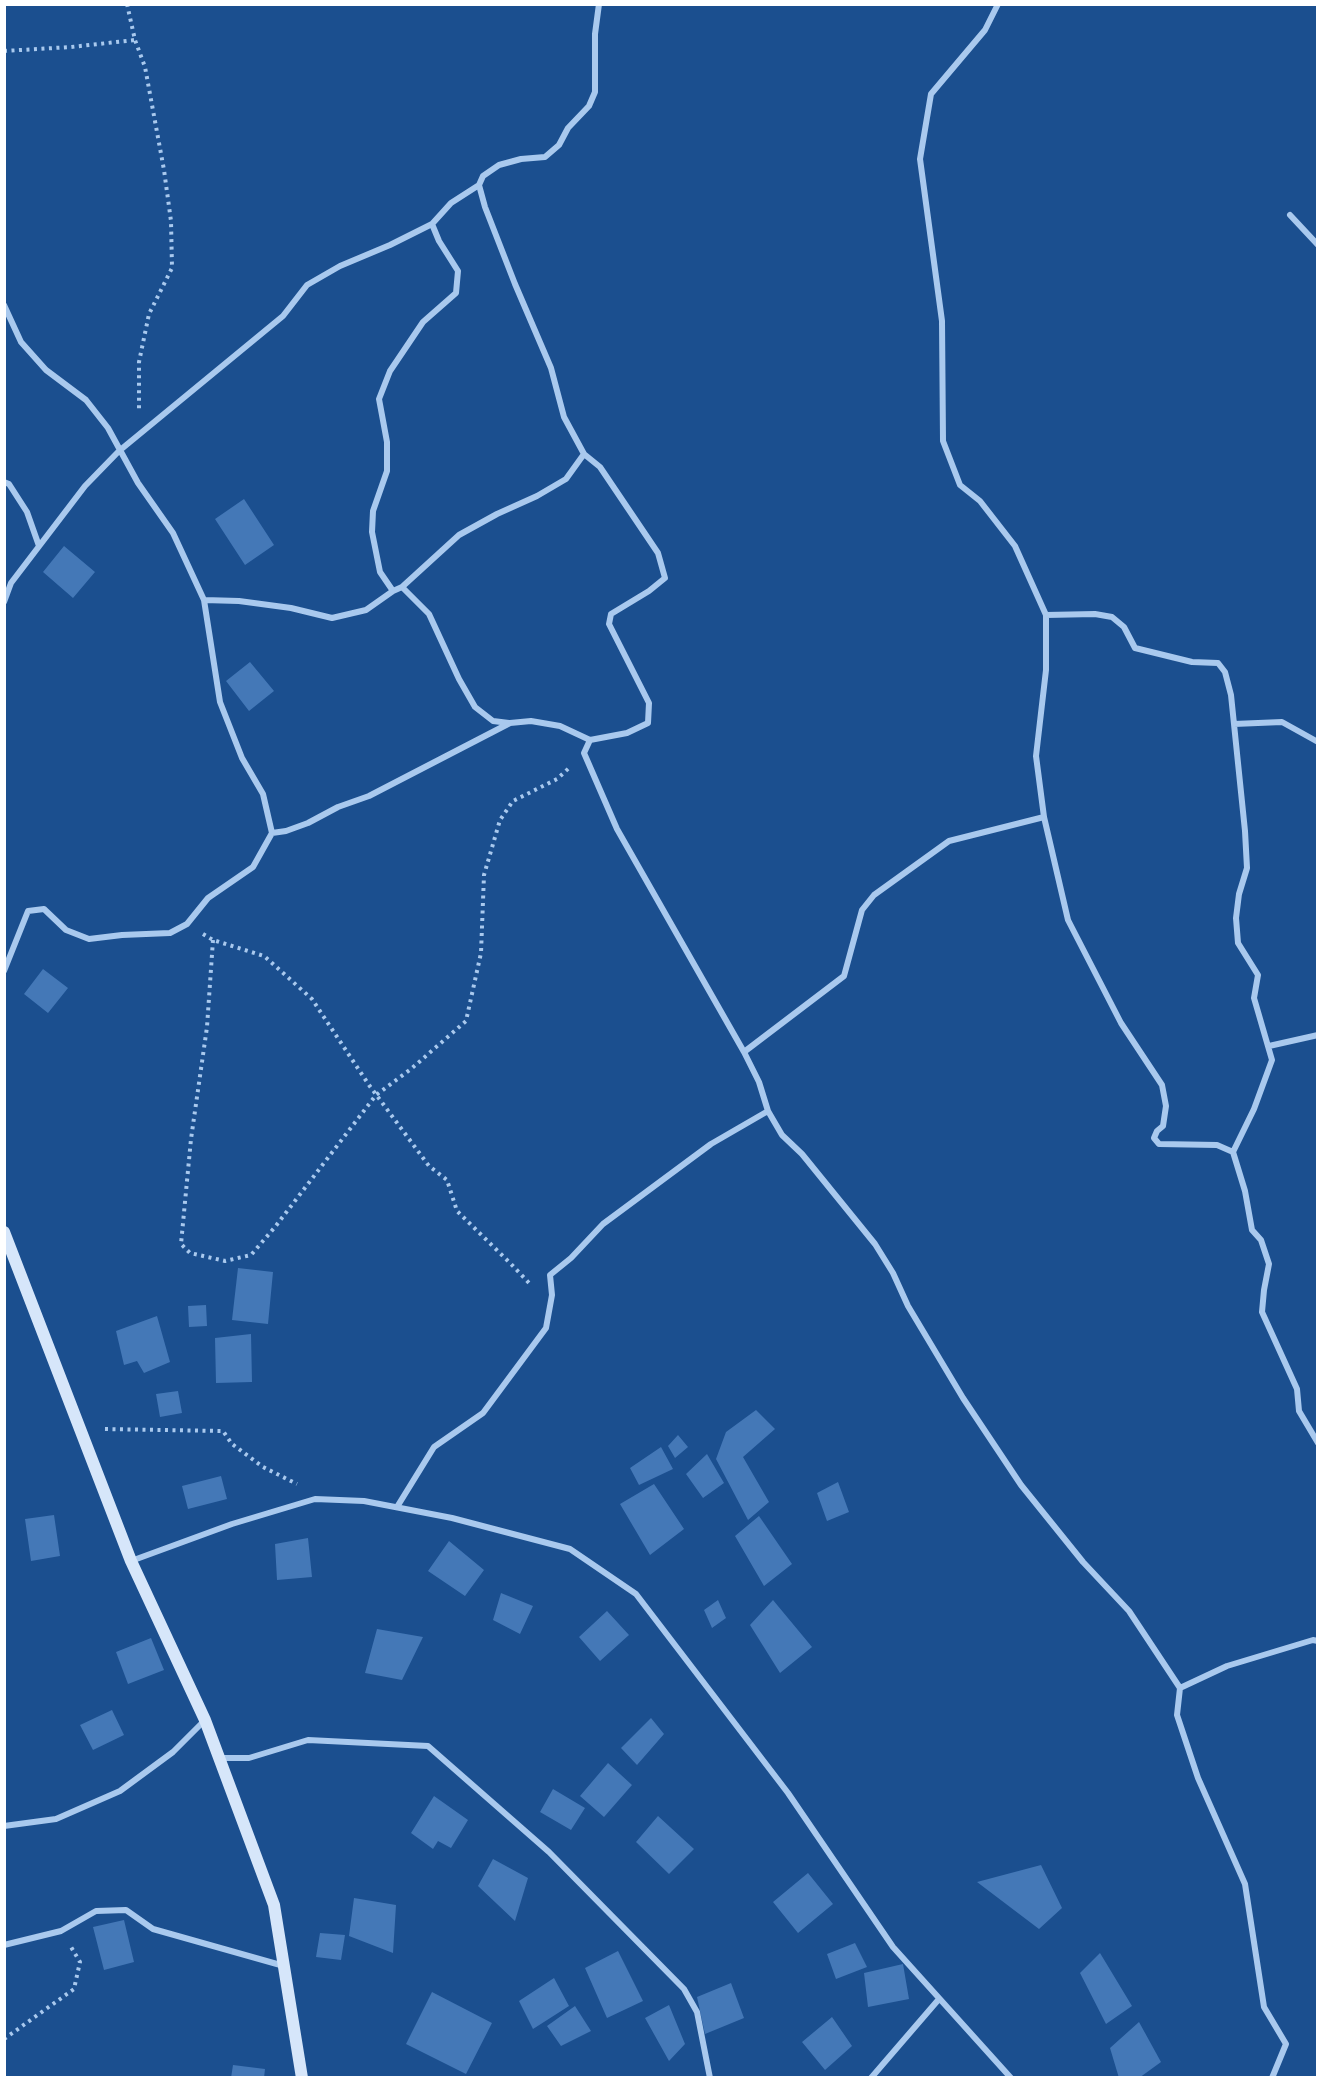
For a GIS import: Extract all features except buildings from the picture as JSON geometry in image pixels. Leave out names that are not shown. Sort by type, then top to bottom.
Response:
[{"type":"street","points":[[4,602],[10,583],[85,486],[119,451],[284,316],[307,285],[340,266],[432,224],[451,203],[479,185],[483,176],[500,165],[521,159],[545,157],[559,145],[568,128],[589,106],[595,92],[595,34],[599,4]]},
{"type":"street","points":[[998,4],[985,30],[931,94],[920,159],[942,321],[944,441],[960,485],[980,501],[1015,546],[1047,615],[1046,670],[1036,756],[1044,818],[1068,920],[1121,1023],[1162,1085],[1166,1106],[1163,1126],[1156,1131],[1154,1138],[1159,1144],[1217,1145],[1233,1152]]},
{"type":"street","points":[[402,587],[429,614],[459,679],[475,707],[493,721],[510,723],[531,721],[560,726],[590,740],[627,733],[648,723],[649,703],[609,624],[611,614],[649,591],[665,578],[658,554],[600,466],[584,454],[564,417],[551,368],[502,251],[479,185]]},
{"type":"street","points":[[1290,214],[1317,245]]},
{"type":"street","points":[[393,591],[380,572],[372,532],[373,511],[387,471],[387,442],[379,399],[390,371],[423,322],[456,293],[458,271],[439,241],[432,224]]},
{"type":"street","points":[[4,971],[27,911],[44,909],[66,930],[89,939],[170,933],[187,924],[207,898],[254,867],[272,833],[263,794],[242,758],[220,702],[204,600],[173,533],[138,483],[108,428],[86,400],[46,370],[21,342],[5,305]]},
{"type":"street","points":[[204,600],[238,601],[291,608],[332,618],[366,610],[402,587],[459,535],[566,479],[584,454]]},
{"type":"street","points":[[4,482],[9,484],[27,512],[39,546]]},
{"type":"street","points":[[1047,615],[1095,614],[1112,617],[1124,627],[1136,648],[1192,662],[1218,663],[1225,672],[1231,695],[1247,868],[1237,910],[1238,943],[1258,975],[1254,998],[1272,1060],[1254,1109],[1233,1152],[1245,1191],[1252,1230],[1261,1240],[1269,1264],[1262,1312],[1297,1389],[1299,1411],[1317,1443]]},
{"type":"street","points":[[1234,724],[1282,722],[1317,742]]},
{"type":"street","points":[[272,833],[308,823],[338,807],[369,796],[510,723]]},
{"type":"street","points":[[590,740],[584,753],[617,829],[744,1052],[759,1082],[768,1111],[782,1135],[802,1154],[874,1244],[893,1273],[908,1306],[963,1398],[1021,1485],[1083,1562],[1129,1611],[1180,1688],[1177,1715],[1198,1778],[1245,1884],[1264,2007],[1286,2044],[1272,2078]]},
{"type":"street","points":[[744,1052],[844,976],[862,910],[874,895],[949,841],[1044,818]]},
{"type":"street","points":[[1269,1046],[1317,1035]]},
{"type":"street","points":[[397,1507],[434,1447],[483,1413],[546,1328],[552,1294],[550,1275],[571,1258],[603,1224],[711,1144],[768,1111]]},
{"type":"street","points":[[4,1232],[131,1562],[220,1758],[274,1905],[301,2077]]},
{"type":"street","points":[[131,1562],[232,1524],[315,1499],[364,1501],[397,1507],[452,1518],[570,1548],[636,1594],[788,1792],[893,1947],[1011,2078]]},
{"type":"street","points":[[1180,1688],[1227,1666],[1313,1640],[1317,1641]]},
{"type":"street","points":[[4,1826],[56,1819],[120,1791],[173,1752],[204,1720]]},
{"type":"street","points":[[220,1758],[249,1758],[308,1740],[428,1746],[549,1852],[684,1989],[697,2012],[710,2078]]},
{"type":"street","points":[[4,1945],[61,1931],[96,1911],[126,1910],[153,1929],[284,1966]]},
{"type":"street","points":[[871,2078],[939,1998]]},
{"type":"path","points":[[127,4],[135,40],[146,67],[165,170],[171,221],[172,268],[149,314],[139,362],[140,434]]},
{"type":"path","points":[[4,51],[135,40]]},
{"type":"path","points":[[213,940],[207,1027],[190,1139],[181,1244],[190,1253],[225,1262],[250,1256],[275,1227],[376,1095],[411,1069],[466,1021],[481,953],[484,875],[500,820],[513,801],[556,779],[584,753]]},
{"type":"path","points":[[187,924],[213,940],[264,956],[312,999],[376,1095],[429,1166],[447,1180],[457,1211],[511,1264],[550,1307]]},
{"type":"path","points":[[80,1428],[223,1431],[232,1444],[263,1467],[292,1480],[315,1499]]},
{"type":"path","points":[[4,2039],[74,1989],[80,1962],[61,1931]]}]
